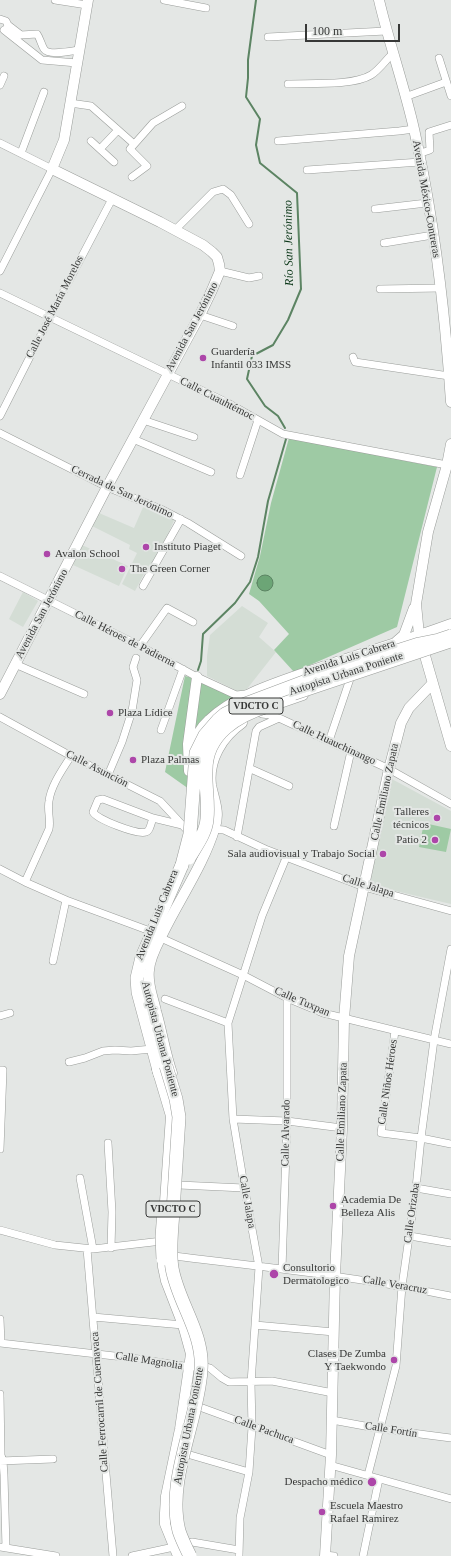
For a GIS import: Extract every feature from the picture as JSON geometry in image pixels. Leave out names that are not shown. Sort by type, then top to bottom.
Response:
[{"type":"highway","points":[[419,639],[451,629]]},
{"type":"highway","points":[[419,639],[439,640],[451,636]]},
{"type":"highway","name":"Autopista Urbana Poniente","points":[[178,1553],[172,1529],[169,1501],[170,1489],[189,1406],[194,1380],[195,1360],[188,1332],[170,1289],[164,1268],[162,1237],[172,1117],[138,992],[137,978],[139,968],[142,957],[176,880],[185,855],[190,834],[196,753],[205,735],[212,726],[224,714],[245,704],[419,639]]},
{"type":"highway","name":"Autopista Urbana Poniente","points":[[190,1556],[179,1530],[176,1513],[176,1497],[200,1378],[201,1358],[194,1325],[177,1287],[172,1268],[172,1232],[178,1145],[178,1109],[149,1006],[144,979],[146,959],[190,859],[197,817],[201,755],[211,737],[226,721],[242,711],[354,670],[436,645],[451,642]]},
{"type":"highway","points":[[190,859],[206,827],[206,768],[207,758],[212,746],[218,735],[236,720],[256,710],[272,705]]},
{"type":"main road","name":"Avenida México-Contreras","points":[[379,0],[386,31],[414,129],[433,235],[441,288],[451,402]]},
{"type":"main road","points":[[52,169],[64,140],[87,2]]},
{"type":"main road","name":"Avenida San Jerónimo","points":[[0,694],[107,487],[200,315],[220,271],[220,264],[217,257],[212,252],[175,230],[52,169]]},
{"type":"main road","points":[[396,643],[404,634],[416,604],[428,532],[447,465],[451,444]]},
{"type":"main road","points":[[416,604],[419,639],[451,746]]},
{"type":"main road","name":"Avenida Luis Cabrera","points":[[193,1556],[186,1540],[180,1518],[180,1500],[182,1476],[197,1406],[203,1356],[197,1330],[174,1269],[173,1235],[179,1185],[182,1137],[181,1108],[148,980],[150,961],[161,938],[190,859],[184,827],[189,771],[193,746],[197,736],[209,720],[228,706],[252,693],[286,679],[373,650],[396,643],[419,639],[451,624]]},
{"type":"main road","points":[[214,716],[281,684],[451,629]]},
{"type":"main road","name":"Avenida Luis Cabrera","points":[[178,1553],[165,1524],[166,1496],[180,1429],[191,1354],[183,1325],[172,1297],[163,1267],[162,1241],[171,1116],[139,1004],[135,976],[136,968],[150,931],[172,883],[216,825],[218,811],[211,785],[212,765],[221,743],[238,726],[272,705],[294,695],[451,642]]},
{"type":"main road","name":"Avenida Luis Cabrera","points":[[216,825],[203,788],[203,762],[208,748],[220,729],[234,718],[246,712],[451,647]]},
{"type":"main road","points":[[373,650],[380,653],[383,662],[376,671]]},
{"type":"main road","points":[[189,771],[188,744],[197,677]]},
{"type":"main road","name":"Calle Emiliano Zapata","points":[[325,1556],[331,1460],[335,1275],[342,1128],[344,1019],[349,956],[389,769],[404,715],[432,684]]},
{"type":"main road","points":[[172,1297],[179,1296],[182,1292]]},
{"type":"main road","points":[[176,1307],[183,1315],[193,1350],[203,1366]]},
{"type":"main road","points":[[171,1473],[176,1470],[182,1476]]},
{"type":"street","points":[[55,0],[87,2]]},
{"type":"street","points":[[164,0],[206,8]]},
{"type":"street","points":[[0,19],[5,19],[4,28]]},
{"type":"street","points":[[4,28],[21,35],[37,34],[46,52],[66,52],[79,50]]},
{"type":"street","points":[[4,28],[42,60],[77,63]]},
{"type":"street","points":[[268,37],[386,31]]},
{"type":"street","points":[[288,84],[353,81],[365,78],[373,74],[393,53]]},
{"type":"street","points":[[439,58],[451,96]]},
{"type":"street","points":[[0,85],[4,76]]},
{"type":"street","points":[[405,97],[446,82]]},
{"type":"street","points":[[20,153],[44,92]]},
{"type":"street","points":[[70,103],[91,106],[134,144]]},
{"type":"street","points":[[132,177],[147,166],[130,149],[153,123],[182,106]]},
{"type":"street","points":[[307,170],[419,158],[430,150],[429,132],[451,125]]},
{"type":"street","points":[[278,141],[414,129]]},
{"type":"street","points":[[100,149],[118,130]]},
{"type":"street","points":[[91,141],[114,162]]},
{"type":"street","points":[[0,143],[52,169],[0,271]]},
{"type":"street","points":[[175,230],[213,192],[222,189],[231,195],[249,224]]},
{"type":"street","name":"Calle José María Morelos","points":[[0,416],[112,198]]},
{"type":"street","points":[[376,209],[427,203]]},
{"type":"street","points":[[384,243],[433,235]]},
{"type":"street","points":[[220,271],[249,278],[259,276]]},
{"type":"street","points":[[380,289],[441,288]]},
{"type":"street","name":"Calle Cuauhtémoc","points":[[0,293],[168,373],[228,403],[283,434],[447,465]]},
{"type":"street","points":[[200,315],[233,326]]},
{"type":"street","points":[[352,357],[356,362],[449,376]]},
{"type":"street","points":[[143,420],[194,437]]},
{"type":"street","points":[[240,475],[258,420]]},
{"type":"street","name":"Cerrada de San Jerónimo","points":[[0,433],[107,487],[163,510],[188,523],[241,556]]},
{"type":"street","points":[[133,439],[211,472]]},
{"type":"street","points":[[143,586],[181,520]]},
{"type":"street","name":"Calle Héroes de Padierna","points":[[0,576],[140,646],[197,677],[236,695],[252,693]]},
{"type":"street","points":[[140,646],[167,608],[193,622]]},
{"type":"street","points":[[108,775],[122,742],[132,711],[137,680],[133,667],[136,658]]},
{"type":"street","points":[[15,664],[84,694]]},
{"type":"street","points":[[161,730],[183,669]]},
{"type":"street","points":[[328,741],[350,679]]},
{"type":"street","name":"Calle Huauchinango","points":[[272,705],[270,715],[389,769],[451,804]]},
{"type":"street","name":"Calle Asunción","points":[[0,717],[71,756],[160,801],[184,827]]},
{"type":"street","name":"Calle Huauchinango","points":[[237,837],[251,769],[256,731],[259,727],[279,718]]},
{"type":"street","points":[[334,826],[351,751]]},
{"type":"street","points":[[25,882],[49,829],[50,823],[48,802],[71,756]]},
{"type":"street","points":[[251,769],[289,786]]},
{"type":"street","points":[[154,819],[146,833],[124,828],[103,820],[96,816],[93,812],[98,800],[103,799],[154,819],[184,827]]},
{"type":"street","name":"Calle Jalapa","points":[[216,825],[237,837],[286,858],[364,887],[451,911]]},
{"type":"street","name":"Calle Jalapa","points":[[239,1553],[240,1518],[249,1472],[252,1427],[251,1383],[259,1266],[233,1119],[228,1023],[262,916],[286,858]]},
{"type":"street","points":[[0,869],[66,900],[150,931]]},
{"type":"street","points":[[53,961],[66,900]]},
{"type":"street","name":"Calle Tuxpan","points":[[161,938],[322,1013],[451,1044]]},
{"type":"street","name":"Calle Orizaba","points":[[368,1475],[396,1366],[402,1286],[410,1236],[421,1138],[434,1040],[451,949]]},
{"type":"street","name":"Calle Alvarado","points":[[282,1269],[286,1121],[287,998]]},
{"type":"street","points":[[165,999],[228,1023]]},
{"type":"street","points":[[0,1016],[10,1013]]},
{"type":"street","name":"Calle Niños Héroes","points":[[395,1031],[381,1133],[421,1138]]},
{"type":"street","points":[[69,1062],[103,1051],[152,1049]]},
{"type":"street","points":[[0,1070],[2,1070],[0,1149]]},
{"type":"street","points":[[233,1119],[286,1121],[342,1128]]},
{"type":"street","points":[[421,1138],[451,1144]]},
{"type":"street","points":[[108,1143],[112,1212],[112,1248]]},
{"type":"street","name":"Calle Ferrocarril de Cuernavaca","points":[[80,1178],[90,1249],[93,1317],[113,1556]]},
{"type":"street","points":[[179,1185],[244,1188]]},
{"type":"street","points":[[416,1188],[451,1194]]},
{"type":"street","points":[[0,1230],[55,1244],[90,1249],[112,1248],[162,1241]]},
{"type":"street","points":[[410,1236],[451,1243]]},
{"type":"street","name":"Calle Veracruz","points":[[173,1256],[335,1275],[451,1296]]},
{"type":"street","points":[[93,1317],[183,1325]]},
{"type":"street","points":[[0,1319],[0,1343]]},
{"type":"street","points":[[255,1325],[334,1332]]},
{"type":"street","name":"Calle Magnolia","points":[[0,1343],[97,1354],[190,1367],[203,1366]]},
{"type":"street","points":[[203,1366],[210,1368],[222,1378],[230,1382],[251,1383],[272,1381],[333,1393]]},
{"type":"street","points":[[0,1394],[3,1547],[56,1556]]},
{"type":"street","name":"Calle Pachuca","points":[[197,1406],[368,1475],[451,1499]]},
{"type":"street","name":"Calle Fortín","points":[[332,1420],[381,1429],[451,1438]]},
{"type":"street","points":[[187,1454],[249,1472]]},
{"type":"street","points":[[1,1458],[53,1459]]},
{"type":"street","points":[[363,1556],[379,1479]]},
{"type":"street","points":[[192,1542],[239,1553]]},
{"type":"street","points":[[132,1556],[178,1553]]},
{"type":"street","points":[[325,1556],[334,1556]]},
{"type":"shaded area","points":[[289,438],[437,467],[397,627],[294,672],[274,650],[289,634],[259,601],[249,594],[260,556],[271,503]]},
{"type":"shaded area","name":"Instituto Piaget","points":[[144,505],[175,518],[158,557],[146,570],[135,591],[122,584],[137,553],[129,549],[130,545],[92,526],[99,513],[134,528]]},
{"type":"shaded area","points":[[82,545],[128,566],[119,586],[73,565]]},
{"type":"shaded area","points":[[262,575],[268,575],[273,580],[271,589],[268,591],[262,591],[257,586],[257,580]]},
{"type":"shaded area","points":[[23,592],[38,601],[23,627],[9,619]]},
{"type":"shaded area","points":[[242,606],[268,623],[259,637],[276,652],[243,694],[207,676],[207,656],[210,635]]},
{"type":"shaded area","points":[[185,676],[236,695],[189,789],[165,772]]},
{"type":"shaded area","points":[[390,778],[451,811],[451,904],[370,885]]},
{"type":"shaded area","name":"Patio 2","points":[[424,823],[451,829],[446,852],[419,847]]},
{"type":"waterway","name":"Río San Jerónimo","points":[[256,0],[248,60],[246,97],[260,119],[256,145],[260,163],[297,193],[301,289],[288,320],[273,345],[252,356],[247,379],[265,406],[278,416],[285,428]]},
{"type":"waterway","name":"Río San Jerónimo","points":[[198,670],[201,661],[203,634],[235,603],[250,582],[258,557],[268,501],[286,439]]},
{"type":"place","name":"Guardería Infantil 033 IMSS","points":[[203,358]]},
{"type":"place","name":"Instituto Piaget","points":[[146,547]]},
{"type":"place","name":"Avalon School","points":[[47,554]]},
{"type":"place","name":"The Green Corner","points":[[122,569]]},
{"type":"place","name":"Plaza Lídice","points":[[110,713]]},
{"type":"place","name":"Plaza Palmas","points":[[133,760]]},
{"type":"place","name":"Talleres técnicos","points":[[437,818]]},
{"type":"place","name":"Patio 2","points":[[435,840]]},
{"type":"place","name":"Sala audiovisual y Trabajo Social","points":[[383,854]]},
{"type":"place","name":"Academia De Belleza Alis","points":[[333,1206]]},
{"type":"place","name":"Consultorio Dermatologico","points":[[274,1274]]},
{"type":"place","name":"Clases De Zumba Y Taekwondo","points":[[394,1360]]},
{"type":"place","name":"Despacho médico","points":[[372,1482]]},
{"type":"place","name":"Escuela Maestro Rafael Ramirez","points":[[322,1512]]}]
